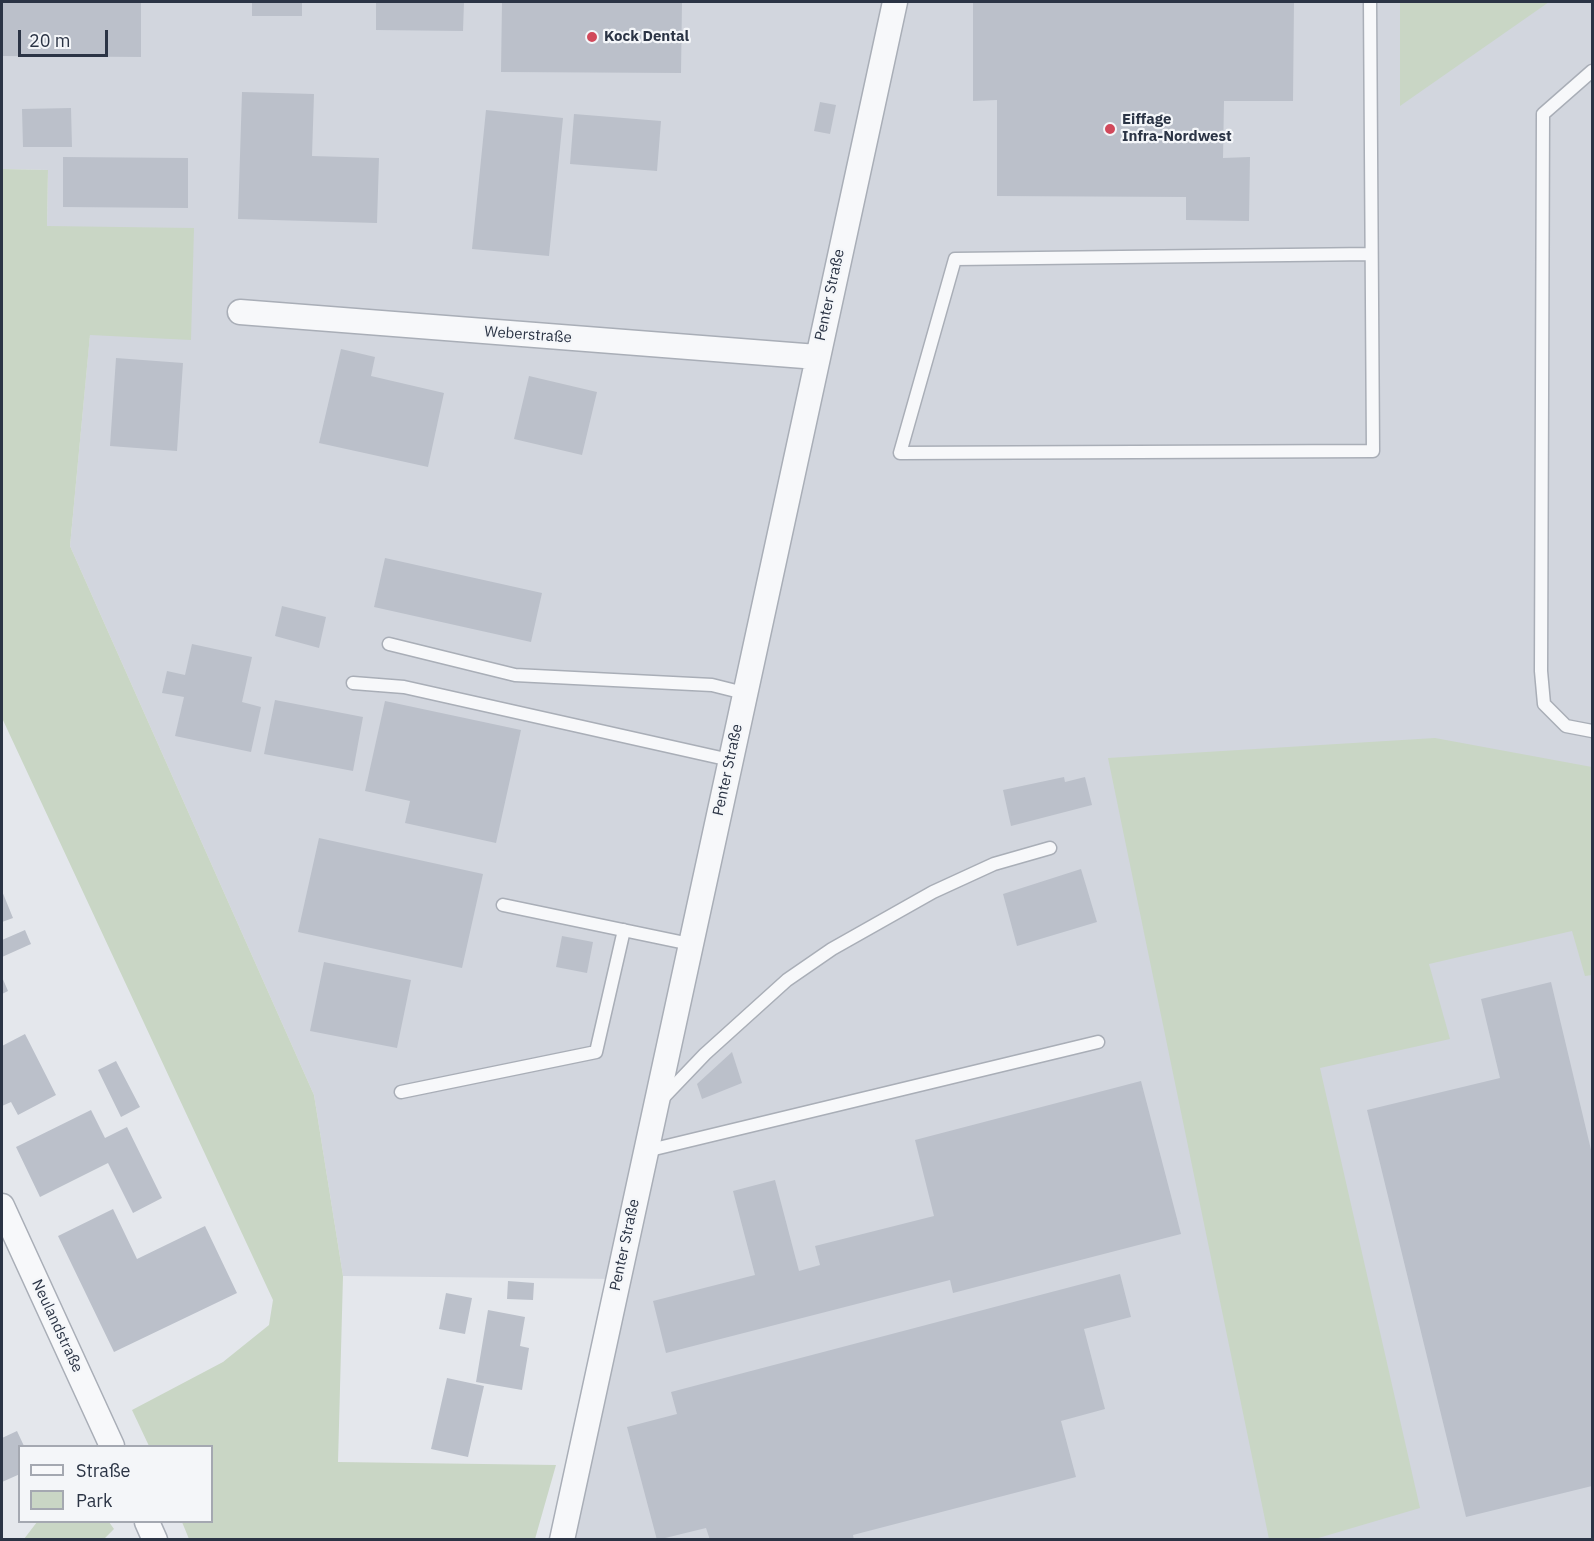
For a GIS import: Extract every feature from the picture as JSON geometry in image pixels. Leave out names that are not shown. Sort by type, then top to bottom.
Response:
[{"type":"street","name":"Penter Straße","points":[[562,1539],[895,2]]},
{"type":"street","name":"Weberstraße","points":[[240,312],[817,357]]},
{"type":"street","name":"Neulandstraße","points":[[2,1206],[112,1445]]},
{"type":"street","points":[[148,1523],[155,1539]]},
{"type":"lane","points":[[1370,2],[1372,451],[900,453],[955,259],[1371,254]]},
{"type":"lane","points":[[1593,71],[1543,114],[1541,671],[1544,704],[1566,726],[1593,731]]},
{"type":"lane","points":[[389,644],[515,675],[712,685],[744,693]]},
{"type":"lane","points":[[353,683],[404,687],[730,760]]},
{"type":"lane","points":[[656,1105],[705,1054],[787,980],[832,949],[933,892],[994,864],[1050,848]]},
{"type":"lane","points":[[503,905],[690,944]]},
{"type":"lane","points":[[401,1092],[596,1052],[624,930]]},
{"type":"lane","points":[[645,1151],[1098,1042]]},
{"type":"shaded area","points":[[2,2],[1592,2],[1592,1539],[562,1539],[618,1279],[343,1276],[314,1095],[70,546],[90,334],[47,226],[48,170],[2,169]]},
{"type":"green space","points":[[1400,2],[1549,2],[1400,106]]},
{"type":"green space","points":[[2,169],[48,170],[47,226],[194,228],[191,340],[90,335],[70,546],[314,1095],[343,1276],[338,1462],[556,1465],[535,1539],[189,1539],[182,1523],[213,1523],[213,1445],[149,1445],[132,1410],[223,1362],[269,1325],[273,1300],[2,718]]},
{"type":"green space","points":[[1435,738],[1592,767],[1592,975],[1585,976],[1572,931],[1429,964],[1450,1039],[1320,1068],[1420,1508],[1315,1539],[1269,1539],[1108,758]]},
{"type":"green space","points":[[36,1523],[110,1523],[114,1529],[104,1539],[24,1539]]},
{"type":"building","points":[[2,2],[141,2],[141,57],[2,56]]},
{"type":"building","points":[[252,2],[302,2],[302,16],[252,16]]},
{"type":"building","points":[[376,2],[464,2],[463,31],[376,30]]},
{"type":"building","name":"Kock Dental","points":[[502,2],[682,2],[681,73],[501,72]]},
{"type":"building","name":"Eiffage Infra-Nordwest","points":[[973,2],[1294,2],[1293,101],[1224,101],[1223,158],[1250,157],[1249,221],[1186,220],[1186,197],[997,196],[997,100],[973,101]]},
{"type":"building","points":[[242,92],[314,94],[312,156],[379,158],[377,223],[238,219]]},
{"type":"building","points":[[820,102],[836,105],[830,134],[814,131]]},
{"type":"building","points":[[71,108],[72,147],[23,147],[22,109]]},
{"type":"building","points":[[486,110],[563,118],[549,256],[472,249]]},
{"type":"building","points":[[574,114],[661,121],[657,171],[570,164]]},
{"type":"building","points":[[63,157],[188,158],[188,208],[63,207]]},
{"type":"building","points":[[341,349],[375,357],[371,376],[444,393],[428,467],[319,443]]},
{"type":"building","points":[[116,358],[183,363],[177,451],[110,446]]},
{"type":"building","points":[[529,376],[597,392],[582,455],[514,439]]},
{"type":"building","points":[[385,558],[542,593],[531,642],[374,607]]},
{"type":"building","points":[[282,606],[326,617],[319,648],[275,636]]},
{"type":"building","points":[[192,644],[252,657],[242,702],[261,707],[251,752],[175,736],[184,697],[162,693],[167,671],[185,675]]},
{"type":"building","points":[[275,700],[363,717],[353,771],[264,754]]},
{"type":"building","points":[[385,701],[521,730],[496,843],[405,823],[410,801],[365,791]]},
{"type":"building","points":[[1064,777],[1065,782],[1085,777],[1092,805],[1011,826],[1003,790]]},
{"type":"building","points":[[319,838],[483,874],[462,968],[298,932]]},
{"type":"building","points":[[1081,869],[1097,922],[1017,946],[1003,894]]},
{"type":"building","points":[[2,891],[13,918],[2,922]]},
{"type":"building","points":[[25,930],[31,944],[2,957],[2,940]]},
{"type":"building","points":[[562,936],[593,942],[587,973],[556,967]]},
{"type":"building","points":[[324,962],[411,980],[397,1048],[310,1031]]},
{"type":"building","points":[[2,977],[8,991],[2,994]]},
{"type":"building","points":[[1551,982],[1592,1154],[1592,1486],[1466,1517],[1367,1110],[1500,1078],[1481,999]]},
{"type":"building","points":[[25,1034],[56,1095],[18,1115],[11,1102],[2,1106],[2,1046]]},
{"type":"building","points":[[732,1052],[742,1083],[702,1099],[697,1084]]},
{"type":"building","points":[[116,1061],[140,1107],[121,1117],[98,1070]]},
{"type":"building","points":[[1141,1081],[1181,1234],[953,1293],[950,1280],[666,1353],[653,1301],[755,1275],[733,1191],[775,1180],[799,1271],[820,1265],[815,1246],[934,1216],[915,1140]]},
{"type":"building","points":[[91,1110],[105,1138],[127,1127],[162,1198],[133,1213],[108,1163],[40,1197],[16,1147]]},
{"type":"building","points":[[113,1209],[137,1259],[205,1226],[237,1293],[114,1352],[58,1236]]},
{"type":"building","points":[[1120,1274],[1131,1317],[1084,1329],[1105,1409],[1061,1421],[1076,1477],[853,1535],[854,1540],[710,1540],[706,1528],[657,1540],[627,1427],[677,1414],[671,1392]]},
{"type":"building","points":[[508,1281],[534,1283],[533,1300],[507,1299]]},
{"type":"building","points":[[446,1293],[472,1298],[465,1334],[439,1329]]},
{"type":"building","points":[[488,1310],[525,1317],[520,1346],[529,1348],[522,1390],[476,1382]]},
{"type":"building","points":[[447,1378],[484,1386],[468,1457],[431,1449]]},
{"type":"building","points":[[17,1431],[24,1445],[18,1445],[18,1475],[2,1482],[2,1438]]},
{"type":"place","name":"Kock Dental","points":[[592,37]]},
{"type":"place","name":"Eiffage Infra-Nordwest","points":[[1110,129]]}]
